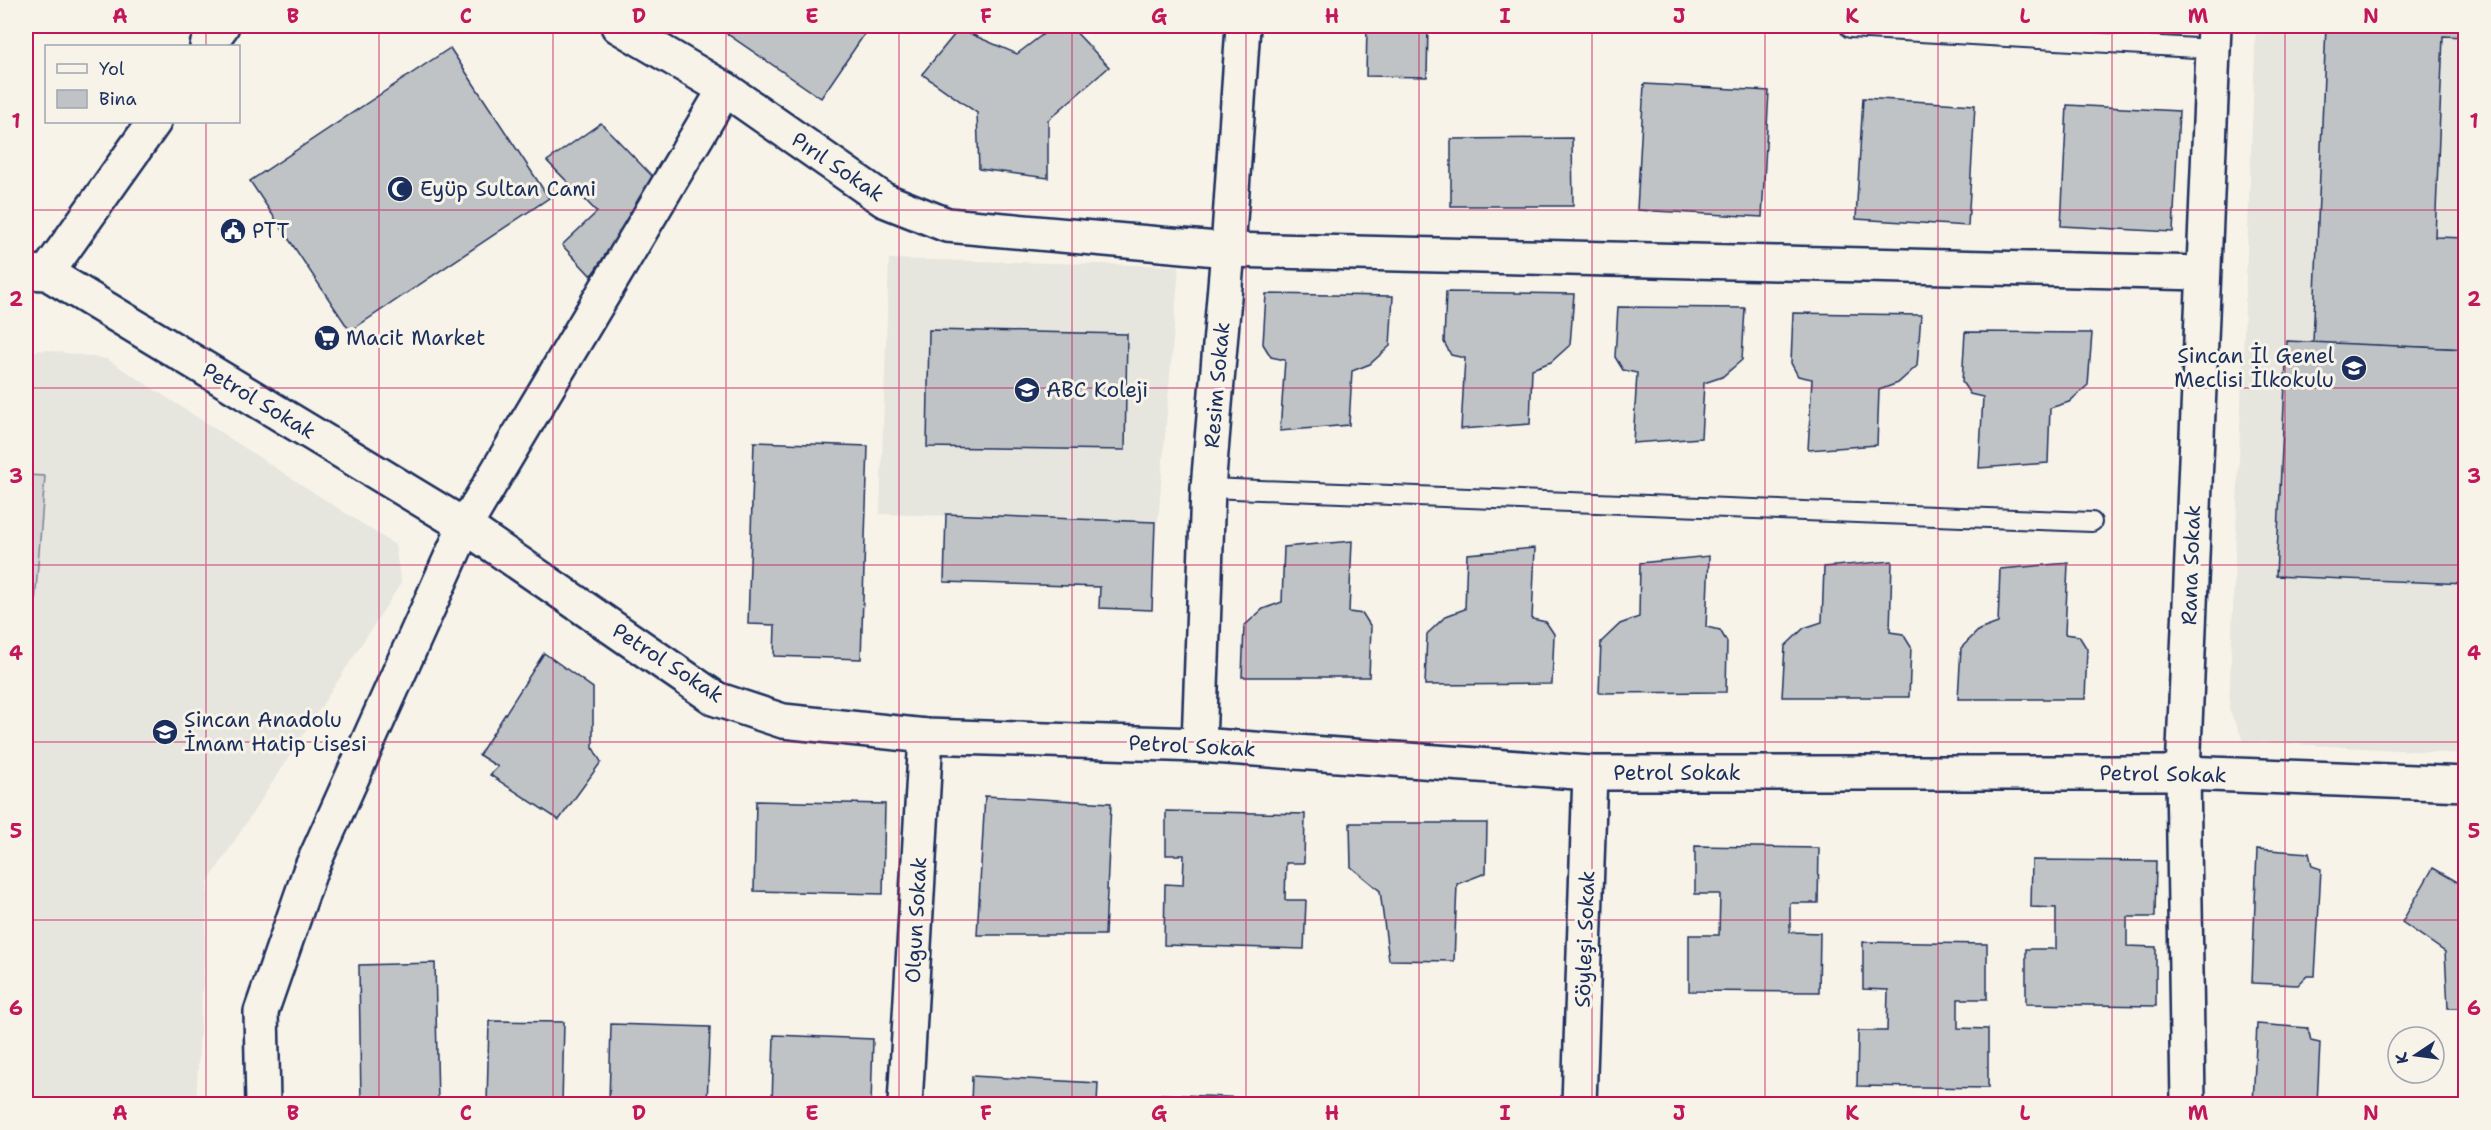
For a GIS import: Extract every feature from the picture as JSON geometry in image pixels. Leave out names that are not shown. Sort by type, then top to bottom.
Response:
[{"type":"street","points":[[208,45],[222,26]]},
{"type":"street","name":"Pırıl Sokak","points":[[618,26],[725,89],[884,200],[947,225],[1228,250],[2203,273]]},
{"type":"street","name":"Resim Sokak","points":[[1199,745],[1208,488],[1244,26]]},
{"type":"street","name":"Rana Sokak","points":[[2188,1104],[2183,773],[2214,37]]},
{"type":"street","points":[[263,1104],[261,1012],[310,871],[465,526],[725,89]]},
{"type":"street","points":[[36,272],[153,123]]},
{"type":"street","name":"Petrol Sokak","points":[[36,272],[465,526],[716,699],[783,720],[926,736],[1199,745],[1590,773],[2183,773],[2466,784]]},
{"type":"street","name":"Olgun Sokak","points":[[905,1104],[926,736]]},
{"type":"street","name":"Söyleşi Sokak","points":[[1579,1104],[1590,773]]},
{"type":"lane","points":[[1850,28],[2214,37]]},
{"type":"lane","points":[[1208,488],[2092,522]]},
{"type":"shaded area","name":"Sincan İl Genel Meclisi İlkokulu","points":[[2256,26],[2465,26],[2465,754],[2244,741],[2229,710]]},
{"type":"shaded area","name":"ABC Koleji","points":[[889,259],[1179,266],[1158,521],[880,514]]},
{"type":"shaded area","name":"Sincan Anadolu İmam Hatip Lisesi","points":[[46,350],[107,359],[395,545],[401,583],[208,882],[196,1104],[26,1104],[26,352]]},
{"type":"shaded area","points":[[26,475],[45,476],[32,641],[26,640]]},
{"type":"building","points":[[731,26],[870,26],[821,98],[726,33]]},
{"type":"building","points":[[1054,26],[1070,26],[1109,67],[1048,120],[1048,178],[979,169],[977,113],[922,74],[959,29],[1017,54]]},
{"type":"building","points":[[1367,26],[1428,26],[1427,77],[1366,76]]},
{"type":"building","points":[[2326,26],[2466,26],[2466,37],[2443,36],[2435,237],[2466,238],[2466,349],[2313,343]]},
{"type":"building","name":"Eyüp Sultan Cami","points":[[450,48],[549,198],[350,331],[250,181]]},
{"type":"building","points":[[1644,84],[1769,91],[1762,217],[1637,210]]},
{"type":"building","points":[[1863,98],[1975,105],[1968,226],[1856,219]]},
{"type":"building","points":[[2067,105],[2179,111],[2173,232],[2061,226]]},
{"type":"building","points":[[601,123],[656,180],[591,276],[562,245],[597,212],[547,161]]},
{"type":"building","points":[[1572,138],[1573,206],[1451,206],[1451,139]]},
{"type":"building","points":[[1446,292],[1574,294],[1570,345],[1551,362],[1532,369],[1530,424],[1461,429],[1465,358],[1451,355],[1444,342]]},
{"type":"building","points":[[1266,294],[1393,296],[1390,346],[1370,364],[1352,371],[1349,425],[1280,431],[1285,360],[1271,357],[1263,344]]},
{"type":"building","points":[[1618,307],[1745,308],[1742,360],[1722,377],[1704,383],[1701,438],[1633,443],[1637,373],[1623,370],[1615,357]]},
{"type":"building","points":[[1793,313],[1921,315],[1917,366],[1898,383],[1879,390],[1877,445],[1808,450],[1812,379],[1798,376],[1791,363]]},
{"type":"building","points":[[929,330],[1127,334],[1125,450],[927,447]]},
{"type":"building","points":[[1965,332],[2092,333],[2088,385],[2069,402],[2050,408],[2048,463],[1979,468],[1983,397],[1970,394],[1962,382]]},
{"type":"building","points":[[2287,341],[2466,349],[2466,584],[2276,576]]},
{"type":"building","points":[[754,442],[868,446],[861,659],[774,656],[775,625],[748,624]]},
{"type":"building","points":[[946,514],[1155,522],[1152,610],[1099,608],[1100,587],[944,582]]},
{"type":"building","points":[[1352,541],[1349,612],[1363,614],[1371,627],[1369,677],[1242,677],[1244,626],[1263,609],[1282,602],[1284,547]]},
{"type":"building","points":[[1535,548],[1532,619],[1546,622],[1554,634],[1552,684],[1425,685],[1427,634],[1446,616],[1465,609],[1467,554]]},
{"type":"building","points":[[1709,556],[1706,627],[1720,630],[1727,642],[1726,692],[1599,693],[1601,642],[1620,624],[1639,617],[1640,563]]},
{"type":"building","points":[[1892,561],[1890,632],[1903,634],[1911,647],[1909,697],[1782,697],[1785,646],[1804,628],[1822,622],[1824,567]]},
{"type":"building","points":[[2068,563],[2065,634],[2079,636],[2087,649],[2085,699],[1958,699],[1961,648],[1979,630],[1998,623],[2000,569]]},
{"type":"building","points":[[544,653],[593,688],[593,748],[601,762],[559,820],[490,775],[498,767],[479,755]]},
{"type":"building","points":[[985,796],[1111,803],[1105,935],[977,935]]},
{"type":"building","points":[[756,801],[885,804],[883,894],[754,891]]},
{"type":"building","points":[[1166,811],[1305,814],[1304,863],[1286,863],[1285,900],[1306,900],[1304,949],[1164,945],[1165,884],[1183,885],[1184,855],[1166,855]]},
{"type":"building","points":[[1350,823],[1487,823],[1486,873],[1457,884],[1454,961],[1389,960],[1380,891],[1351,867]]},
{"type":"building","points":[[1695,846],[1819,848],[1818,903],[1790,903],[1790,932],[1820,933],[1819,992],[1689,991],[1689,935],[1719,935],[1720,894],[1695,894]]},
{"type":"building","points":[[2257,849],[2309,853],[2312,866],[2321,869],[2315,976],[2307,976],[2298,985],[2252,983]]},
{"type":"building","points":[[2032,860],[2156,861],[2155,917],[2127,917],[2127,946],[2156,947],[2156,1006],[2026,1004],[2026,949],[2056,949],[2056,908],[2031,907]]},
{"type":"building","points":[[2433,868],[2466,887],[2466,1008],[2448,1008],[2445,952],[2402,922]]},
{"type":"building","points":[[1863,942],[1987,944],[1987,999],[1958,999],[1958,1028],[1988,1029],[1988,1088],[1857,1086],[1858,1031],[1887,1031],[1888,990],[1863,989]]},
{"type":"building","points":[[435,963],[438,1104],[361,1104],[359,965]]},
{"type":"building","points":[[489,1021],[564,1022],[562,1104],[487,1104]]},
{"type":"building","points":[[611,1024],[710,1027],[707,1104],[609,1104]]},
{"type":"building","points":[[2257,1024],[2308,1028],[2311,1041],[2320,1043],[2317,1104],[2253,1104]]},
{"type":"building","points":[[774,1035],[873,1039],[871,1104],[772,1104]]},
{"type":"building","points":[[972,1076],[1098,1083],[1097,1104],[971,1104]]},
{"type":"building","points":[[1161,1094],[1287,1100],[1287,1104],[1161,1104]]},
{"type":"building","points":[[1359,1101],[1434,1104],[1359,1104]]},
{"type":"place","name":"Eyüp Sultan Cami","points":[[400,189]]},
{"type":"place","name":"PTT","points":[[233,231]]},
{"type":"place","name":"Macit Market","points":[[327,338]]},
{"type":"place","name":"Sincan İl Genel Meclisi İlkokulu","points":[[2354,368]]},
{"type":"place","name":"ABC Koleji","points":[[1027,390]]},
{"type":"place","name":"Sincan Anadolu İmam Hatip Lisesi","points":[[165,732]]}]
